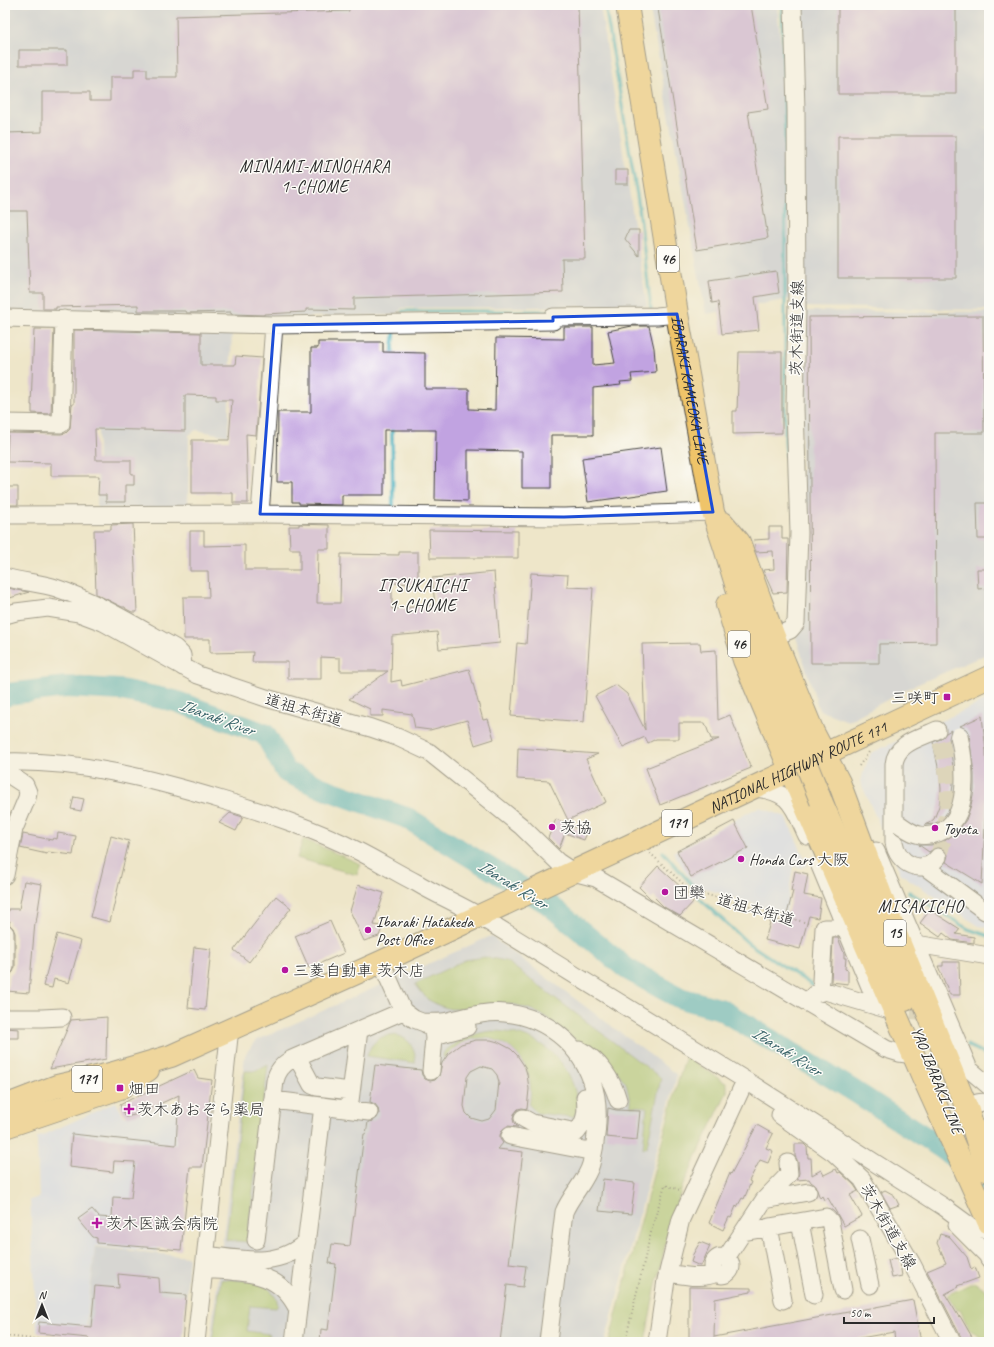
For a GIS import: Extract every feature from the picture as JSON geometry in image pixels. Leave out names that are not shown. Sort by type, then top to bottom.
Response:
[{"type":"main road","name":"IBARAKI KAMEOKA LINE","points":[[627,5],[677,314],[713,512],[745,614],[807,762]]},
{"type":"main road","name":"46","points":[[713,512],[739,542],[774,637],[814,732],[807,762]]},
{"type":"main road","name":"46","points":[[713,512],[711,552],[744,660],[807,762]]},
{"type":"main road","name":"NATIONAL HIGHWAY ROUTE 171","points":[[5,1127],[120,1088],[171,1056],[230,1028],[381,962],[989,678]]},
{"type":"main road","name":"YAO IBARAKI LINE","points":[[807,762],[821,801],[905,989],[961,1106],[972,1142],[988,1173]]},
{"type":"main road","name":"15","points":[[807,762],[914,1055],[930,1078],[989,1216]]},
{"type":"main road","name":"15","points":[[807,762],[839,782],[961,1106]]},
{"type":"main road","name":"YAO IBARAKI LINE","points":[[889,954],[930,1078]]},
{"type":"main road","name":"NATIONAL HIGHWAY ROUTE 171","points":[[5,1106],[57,1086],[110,1074],[171,1056]]},
{"type":"main road","points":[[5,1141],[40,1127],[120,1088]]},
{"type":"street","name":"茨木街道支線","points":[[774,637],[790,630],[796,624],[799,541],[795,408],[797,307],[796,126],[793,5]]},
{"type":"street","points":[[5,318],[274,325],[553,320],[553,317],[657,316],[677,314]]},
{"type":"street","points":[[5,423],[61,424],[64,319]]},
{"type":"street","points":[[260,514],[274,325]]},
{"type":"street","points":[[5,516],[260,514],[564,517],[713,512]]},
{"type":"street","points":[[5,577],[55,588],[97,605],[175,648],[182,655],[183,667]]},
{"type":"street","name":"道祖本街道","points":[[5,615],[48,608],[79,613],[103,622],[198,675],[266,698],[371,728],[415,745],[429,752],[521,826],[558,862],[568,874]]},
{"type":"street","points":[[927,706],[938,733],[908,743],[896,753],[894,764],[896,822],[895,850],[902,861],[910,866],[931,861],[985,911]]},
{"type":"street","points":[[896,822],[913,832],[926,836],[942,832],[954,820],[961,805],[963,781],[963,763],[959,736]]},
{"type":"street","points":[[5,762],[20,761],[73,766],[146,779],[186,789],[257,810],[309,829],[358,851],[418,884],[461,905],[487,912],[748,1082],[944,1207],[974,1229],[980,1230],[984,1228],[989,1216]]},
{"type":"street","points":[[807,762],[839,762],[969,1069],[989,1086]]},
{"type":"street","points":[[5,772],[25,785],[28,792],[28,798],[14,829],[5,875]]},
{"type":"street","points":[[752,788],[774,792],[788,799],[791,803],[882,1008],[825,991],[815,994],[807,1002]]},
{"type":"street","points":[[883,868],[902,861]]},
{"type":"street","points":[[568,874],[596,878],[886,1049],[914,1055]]},
{"type":"street","points":[[821,981],[824,928],[836,928],[844,925]]},
{"type":"street","points":[[5,933],[5,967]]},
{"type":"street","points":[[916,944],[989,956]]},
{"type":"street","points":[[381,962],[402,1010],[414,1019],[423,1022],[432,1028],[434,1036],[431,1071]]},
{"type":"street","points":[[256,1240],[273,1100],[278,1074],[285,1064],[297,1057],[402,1010]]},
{"type":"street","points":[[423,1022],[446,1022],[482,1013],[511,1013],[529,1018],[558,1034],[572,1047],[588,1070],[596,1097],[597,1124],[594,1146],[588,1173],[572,1195],[564,1212],[548,1342]]},
{"type":"street","points":[[5,1018],[42,1018],[62,1016]]},
{"type":"street","points":[[434,1036],[479,1024],[504,1022],[517,1024],[533,1030],[548,1038],[558,1046],[571,1062],[582,1085],[586,1110],[584,1122],[577,1132],[532,1123],[523,1118]]},
{"type":"street","points":[[196,1342],[230,1028]]},
{"type":"street","points":[[349,1109],[359,1030]]},
{"type":"street","points":[[572,1047],[582,1050],[600,1066],[612,1082],[618,1100]]},
{"type":"street","points":[[297,1057],[312,1084],[317,1087],[351,1091]]},
{"type":"street","points":[[656,1342],[668,1273],[681,1219],[748,1082]]},
{"type":"street","name":"茨木街道支線","points":[[748,1082],[755,1097],[834,1153],[862,1179],[912,1264],[952,1342]]},
{"type":"street","points":[[273,1100],[369,1112]]},
{"type":"street","points":[[961,1106],[984,1102],[989,1103]]},
{"type":"street","points":[[294,1342],[323,1106]]},
{"type":"street","points":[[510,1136],[584,1150],[589,1150],[594,1146]]},
{"type":"street","points":[[668,1273],[688,1276],[711,1276],[716,1272],[713,1268],[714,1262],[717,1258],[726,1258],[764,1200],[789,1174],[788,1163]]},
{"type":"street","points":[[764,1200],[808,1192]]},
{"type":"street","points":[[944,1207],[955,1222],[987,1255],[989,1259]]},
{"type":"street","points":[[743,1232],[826,1217],[830,1221],[843,1290]]},
{"type":"street","points":[[800,1222],[814,1295]]},
{"type":"street","points":[[769,1227],[783,1300]]},
{"type":"street","points":[[860,1239],[870,1285]]},
{"type":"street","points":[[205,1262],[269,1260],[290,1254],[307,1241]]},
{"type":"street","points":[[839,1266],[865,1260]]},
{"type":"street","points":[[205,1262],[257,1274],[269,1279],[280,1285],[288,1294],[298,1310]]},
{"type":"path","name":"道祖本街道","points":[[639,841],[690,890],[824,928]]},
{"type":"path","points":[[625,1342],[652,1224],[665,1185],[692,1194]]},
{"type":"path","points":[[5,1336],[60,1342]]},
{"type":"highlighted area","points":[[677,314],[713,512],[564,517],[260,514],[274,325],[553,321],[553,317]]},
{"type":"shaded area","points":[[7,5],[600,5],[647,306],[402,308],[396,315],[257,318],[5,313],[5,129],[9,119],[9,28]]},
{"type":"shaded area","points":[[649,5],[777,5],[788,120],[791,299],[706,314]]},
{"type":"shaded area","points":[[799,5],[989,5],[989,125],[988,127],[982,128],[989,128],[987,193],[989,215],[989,310],[803,307]]},
{"type":"shaded area","points":[[802,311],[989,312],[989,653],[909,688],[848,721],[819,710],[796,637],[801,627]]},
{"type":"shaded area","points":[[92,326],[232,331],[228,436],[196,430],[189,435],[188,509],[97,508],[98,431],[90,430]]},
{"type":"shaded area","name":"Toyota","points":[[989,699],[989,927],[979,926],[901,874],[860,781],[871,753]]},
{"type":"shaded area","name":"Honda Cars 大阪","points":[[759,807],[786,817],[808,865],[802,868],[793,867],[786,914],[694,885],[673,852]]},
{"type":"shaded area","points":[[491,936],[677,1075],[605,1342],[210,1342],[245,1055],[255,1041]]},
{"type":"shaded area","name":"茨木医誠会病院","points":[[116,1102],[124,1117],[160,1103],[210,1107],[203,1168],[168,1165],[158,1252],[95,1246],[85,1338],[37,1332],[30,1200],[39,1197],[37,1138]]},
{"type":"shaded area","points":[[95,1247],[189,1257],[183,1342],[115,1342],[86,1338]]},
{"type":"green space","points":[[303,839],[361,864],[357,875],[297,858]]},
{"type":"green space","points":[[485,957],[506,961],[661,1078],[647,1146],[643,1149],[647,1107],[631,1106],[626,1083],[617,1072],[546,1017],[517,1005],[501,1003],[485,1004],[463,1009],[450,1009],[427,999],[415,984],[465,960]]},
{"type":"green space","points":[[492,1031],[521,1035],[534,1040],[556,1057],[565,1068],[576,1095],[577,1109],[574,1116],[537,1113],[529,1105],[530,1085],[526,1068],[517,1054],[504,1044],[490,1039],[474,1039],[458,1045],[444,1058],[444,1052],[460,1041],[478,1033]]},
{"type":"green space","points":[[389,1035],[401,1037],[409,1042],[414,1051],[415,1063],[367,1056],[370,1048],[375,1042]]},
{"type":"green space","points":[[686,1056],[727,1084],[727,1092],[683,1185],[669,1228],[645,1342],[609,1342],[676,1088]]},
{"type":"green space","points":[[268,1065],[247,1242],[226,1240],[245,1071],[254,1071]]},
{"type":"green space","points":[[221,1279],[247,1281],[264,1285],[275,1296],[278,1305],[276,1308],[250,1306],[247,1331],[269,1334],[269,1338],[272,1339],[271,1342],[212,1342]]},
{"type":"green space","points":[[974,1282],[986,1290],[989,1297],[989,1342],[969,1329],[960,1310],[957,1310],[947,1295]]},
{"type":"building","points":[[349,5],[578,5],[585,259],[562,259],[563,292],[354,298],[354,310],[306,309],[306,312],[264,315],[231,314],[231,312],[186,313],[185,311],[138,311],[138,305],[56,307],[56,309],[43,309],[43,293],[30,293],[27,211],[6,211],[5,172],[5,133],[42,132],[42,92],[90,92],[90,101],[110,101],[110,77],[134,77],[134,69],[147,69],[147,77],[177,77],[176,16],[349,11]]},
{"type":"building","points":[[681,5],[751,5],[768,109],[748,112],[768,238],[697,250],[658,9]]},
{"type":"building","points":[[838,5],[956,5],[956,94],[838,94]]},
{"type":"building","points":[[19,50],[67,50],[67,65],[19,65]]},
{"type":"building","points":[[838,136],[956,136],[956,278],[838,278]]},
{"type":"building","points":[[615,170],[628,170],[628,184],[615,184]]},
{"type":"building","points":[[629,230],[639,230],[639,256],[625,239]]},
{"type":"building","points":[[776,271],[779,293],[755,297],[759,330],[722,334],[718,302],[712,303],[709,281]]},
{"type":"building","points":[[983,316],[984,433],[935,433],[936,643],[879,644],[879,663],[811,663],[809,317]]},
{"type":"building","points":[[632,326],[649,326],[654,348],[656,372],[631,374],[632,381],[620,382],[621,385],[593,388],[593,435],[551,435],[551,488],[522,488],[522,451],[468,450],[468,501],[435,500],[436,430],[384,430],[384,495],[342,495],[342,505],[299,504],[299,502],[292,502],[292,482],[277,482],[278,412],[311,412],[311,348],[318,348],[318,342],[383,342],[383,352],[425,353],[425,389],[469,389],[469,409],[495,410],[496,338],[564,339],[564,327],[593,327],[593,365],[615,363],[608,331]]},
{"type":"building","points":[[34,329],[54,329],[51,414],[32,413]]},
{"type":"building","points":[[74,330],[201,333],[201,365],[235,365],[236,356],[262,358],[256,435],[246,434],[248,503],[233,503],[233,493],[192,493],[192,440],[229,440],[232,400],[216,400],[216,396],[185,395],[185,431],[95,429],[96,460],[131,460],[131,474],[134,474],[134,485],[125,485],[125,502],[106,502],[106,495],[98,495],[99,476],[51,476],[51,463],[7,462],[8,433],[61,434],[66,433],[70,429],[72,404],[74,404]]},
{"type":"building","points":[[739,352],[782,352],[782,433],[733,434],[733,411],[737,411]]},
{"type":"building","points":[[661,447],[667,491],[588,502],[582,458]]},
{"type":"building","points":[[6,487],[18,487],[18,505],[6,505]]},
{"type":"building","points":[[977,503],[989,503],[989,539],[978,539]]},
{"type":"building","points":[[133,524],[137,612],[132,612],[125,607],[122,607],[96,594],[94,530],[111,530],[111,525]]},
{"type":"building","points":[[299,524],[329,525],[329,549],[318,549],[317,603],[340,603],[341,554],[399,555],[399,552],[418,552],[418,584],[392,583],[392,609],[435,605],[432,578],[494,572],[500,643],[439,649],[437,632],[392,636],[391,682],[401,680],[402,686],[469,669],[483,720],[488,719],[494,739],[475,745],[467,720],[430,730],[415,728],[412,714],[383,710],[383,716],[370,716],[370,709],[349,699],[388,671],[340,671],[340,658],[321,657],[321,679],[288,679],[288,662],[252,662],[253,652],[210,653],[210,639],[184,639],[183,597],[209,597],[208,571],[190,571],[190,531],[204,531],[204,546],[245,545],[245,570],[300,570],[300,549],[290,549],[289,526],[299,526]]},
{"type":"building","points":[[769,527],[782,527],[782,539],[788,539],[787,592],[773,593],[763,570],[774,569],[773,551],[756,552],[754,540],[769,539]]},
{"type":"building","points":[[429,530],[518,531],[518,558],[430,558]]},
{"type":"building","points":[[977,569],[989,569],[989,588],[978,589]]},
{"type":"building","points":[[531,573],[568,575],[567,587],[593,588],[584,722],[511,716],[517,643],[526,644]]},
{"type":"building","points":[[9,588],[29,592],[10,598],[7,589]]},
{"type":"building","points":[[700,643],[701,651],[716,650],[718,720],[730,715],[751,768],[660,805],[646,768],[719,739],[711,739],[705,723],[679,723],[679,739],[656,739],[648,743],[645,737],[623,747],[595,696],[616,685],[627,694],[645,730],[642,644]]},
{"type":"building","points":[[982,716],[986,751],[987,787],[982,884],[946,862],[948,855],[945,850],[940,847],[936,847],[929,852],[919,845],[931,845],[943,842],[957,832],[966,820],[974,790],[974,774],[969,734],[966,729],[960,726]]},
{"type":"building","points":[[951,730],[949,738],[954,775],[951,801],[948,811],[942,819],[934,824],[924,825],[934,819],[939,806],[941,789],[933,742],[941,739]]},
{"type":"building","points":[[518,748],[598,754],[586,759],[606,802],[568,820],[549,781],[517,779]]},
{"type":"building","points":[[74,797],[84,799],[81,811],[71,809]]},
{"type":"building","points":[[230,813],[243,817],[236,831],[219,823]]},
{"type":"building","points":[[556,819],[587,833],[584,840],[565,833],[559,849],[548,838]]},
{"type":"building","points":[[734,821],[748,848],[691,877],[677,851]]},
{"type":"building","points":[[58,833],[76,836],[73,855],[48,852],[47,854],[20,848],[23,834],[52,840],[53,838],[57,839]]},
{"type":"building","points":[[111,836],[129,841],[110,922],[91,917]]},
{"type":"building","name":"団欒","points":[[658,866],[695,900],[680,916],[664,907],[654,897],[651,899],[639,887]]},
{"type":"building","points":[[795,871],[808,874],[804,895],[821,898],[818,918],[809,916],[800,949],[765,940],[771,919],[785,922],[793,891],[791,891]]},
{"type":"building","points":[[24,881],[42,884],[36,923],[35,922],[29,993],[7,991],[9,976],[15,967],[15,933],[9,924],[10,921],[5,921],[5,911],[9,911],[9,909],[19,909]]},
{"type":"building","points":[[358,885],[384,893],[374,925],[381,926],[379,936],[364,941],[350,911]]},
{"type":"building","points":[[276,896],[291,908],[249,962],[234,950]]},
{"type":"building","points":[[930,910],[960,929],[956,934],[974,937],[974,943],[952,940],[943,933],[940,937],[920,923]]},
{"type":"building","points":[[330,921],[344,953],[309,968],[295,936]]},
{"type":"building","points":[[57,934],[81,941],[69,983],[54,979],[52,988],[43,986]]},
{"type":"building","points":[[833,938],[838,938],[844,953],[844,958],[846,958],[845,969],[848,970],[848,984],[831,982]]},
{"type":"building","points":[[194,947],[211,949],[205,1010],[188,1008]]},
{"type":"building","points":[[943,962],[959,962],[960,995],[950,995],[938,966],[943,966]]},
{"type":"building","points":[[107,1017],[106,1059],[50,1069],[71,1020]]},
{"type":"building","points":[[5,1028],[19,1029],[19,1038],[5,1038]]},
{"type":"building","points":[[476,1040],[491,1040],[511,1049],[525,1067],[529,1089],[527,1109],[518,1109],[514,1114],[514,1123],[518,1127],[507,1126],[503,1129],[500,1139],[503,1143],[498,1149],[523,1152],[509,1264],[526,1266],[523,1287],[507,1285],[500,1342],[320,1342],[321,1329],[328,1330],[336,1264],[329,1263],[332,1244],[350,1246],[364,1134],[366,1134],[368,1122],[373,1121],[379,1114],[378,1108],[375,1104],[370,1102],[375,1065],[421,1070],[425,1079],[430,1081],[435,1080],[439,1076],[442,1063],[449,1053],[461,1044]],"holes":[[[481,1066],[492,1069],[497,1075],[499,1082],[496,1110],[489,1119],[482,1121],[471,1118],[466,1113],[464,1106],[467,1077],[471,1071]]]},
{"type":"building","points":[[194,1070],[198,1078],[212,1080],[202,1167],[190,1167],[181,1250],[97,1243],[97,1238],[93,1237],[78,1219],[92,1209],[99,1217],[112,1218],[113,1197],[131,1198],[135,1162],[114,1161],[113,1172],[69,1167],[72,1134],[176,1145],[179,1095],[138,1114],[126,1117],[120,1105]]},
{"type":"building","points":[[608,1108],[616,1110],[640,1111],[637,1140],[606,1137]]},
{"type":"building","points":[[757,1125],[773,1134],[766,1148],[773,1151],[768,1163],[760,1160],[749,1181],[751,1182],[744,1199],[742,1198],[737,1207],[736,1206],[731,1218],[729,1217],[723,1230],[709,1223],[730,1173],[731,1174]]},
{"type":"building","points":[[795,1144],[804,1144],[807,1147],[808,1158],[811,1158],[812,1175],[821,1170],[824,1175],[836,1169],[838,1173],[840,1172],[854,1185],[858,1191],[850,1195],[862,1216],[844,1226],[828,1198],[824,1200],[822,1196],[820,1198],[815,1185],[809,1179],[797,1180],[799,1173],[798,1162],[795,1156]]},
{"type":"building","points":[[603,1179],[635,1183],[631,1214],[599,1211]]},
{"type":"building","points":[[885,1190],[894,1195],[899,1205],[890,1208],[881,1192]]},
{"type":"building","points":[[940,1234],[950,1237],[967,1257],[971,1269],[975,1267],[979,1278],[957,1286],[958,1287],[945,1294],[975,1342],[962,1342],[961,1337],[927,1271],[946,1263],[937,1243]]},
{"type":"building","points":[[700,1242],[710,1246],[701,1266],[691,1262],[692,1256]]},
{"type":"building","points":[[897,1258],[900,1263],[902,1276],[892,1278],[888,1260]]},
{"type":"building","points":[[118,1274],[159,1278],[160,1293],[186,1295],[182,1342],[108,1342],[89,1340],[89,1338],[38,1333],[39,1322],[91,1327],[95,1286],[119,1288]]},
{"type":"building","points":[[689,1287],[751,1288],[751,1292],[715,1299],[714,1337],[913,1300],[921,1342],[895,1342],[894,1332],[838,1342],[689,1342]]},
{"type":"waterway","points":[[605,5],[639,207],[651,310],[649,311]]},
{"type":"waterway","points":[[782,5],[785,139],[785,440],[789,494]]},
{"type":"waterway","points":[[399,318],[403,311],[551,311]]},
{"type":"waterway","points":[[392,357],[395,327]]},
{"type":"waterway","points":[[392,427],[393,510]]},
{"type":"waterway","name":"Ibaraki River","points":[[5,696],[8,694],[66,687],[121,690],[175,701],[265,734],[286,772],[322,788],[407,818],[547,903],[627,969],[680,998],[720,1009],[854,1091],[940,1147],[989,1183]]},
{"type":"waterway","points":[[663,852],[692,885]]},
{"type":"waterway","points":[[909,892],[968,929],[989,936]]},
{"type":"waterway","points":[[699,898],[748,943],[815,987]]},
{"type":"waterway","points":[[967,1045],[981,1052],[989,1060]]},
{"type":"tunnel","points":[[938,857],[945,827],[948,796],[946,766],[939,736]]},
{"type":"tunnel","points":[[886,1009],[938,1012]]},
{"type":"place","name":"三咲町","points":[[947,697]]},
{"type":"place","name":"茨協","points":[[552,827]]},
{"type":"place","name":"Toyota","points":[[935,828]]},
{"type":"place","name":"Honda Cars 大阪","points":[[741,859]]},
{"type":"place","name":"団欒","points":[[665,892]]},
{"type":"place","name":"Ibaraki Hatakeda Post Office","points":[[368,930]]},
{"type":"place","name":"三菱自動車 茨木店","points":[[285,970]]},
{"type":"place","name":"畑田","points":[[120,1088]]},
{"type":"place","name":"茨木あおぞら薬局","points":[[129,1109]]},
{"type":"place","name":"茨木医誠会病院","points":[[97,1223]]},
{"type":"district","name":"MINAMI-MINOHARA 1-CHOME","points":[[315,176]]},
{"type":"district","name":"ITSUKAICHI 1-CHOME","points":[[423,595]]},
{"type":"district","name":"MISAKICHO","points":[[921,906]]}]
